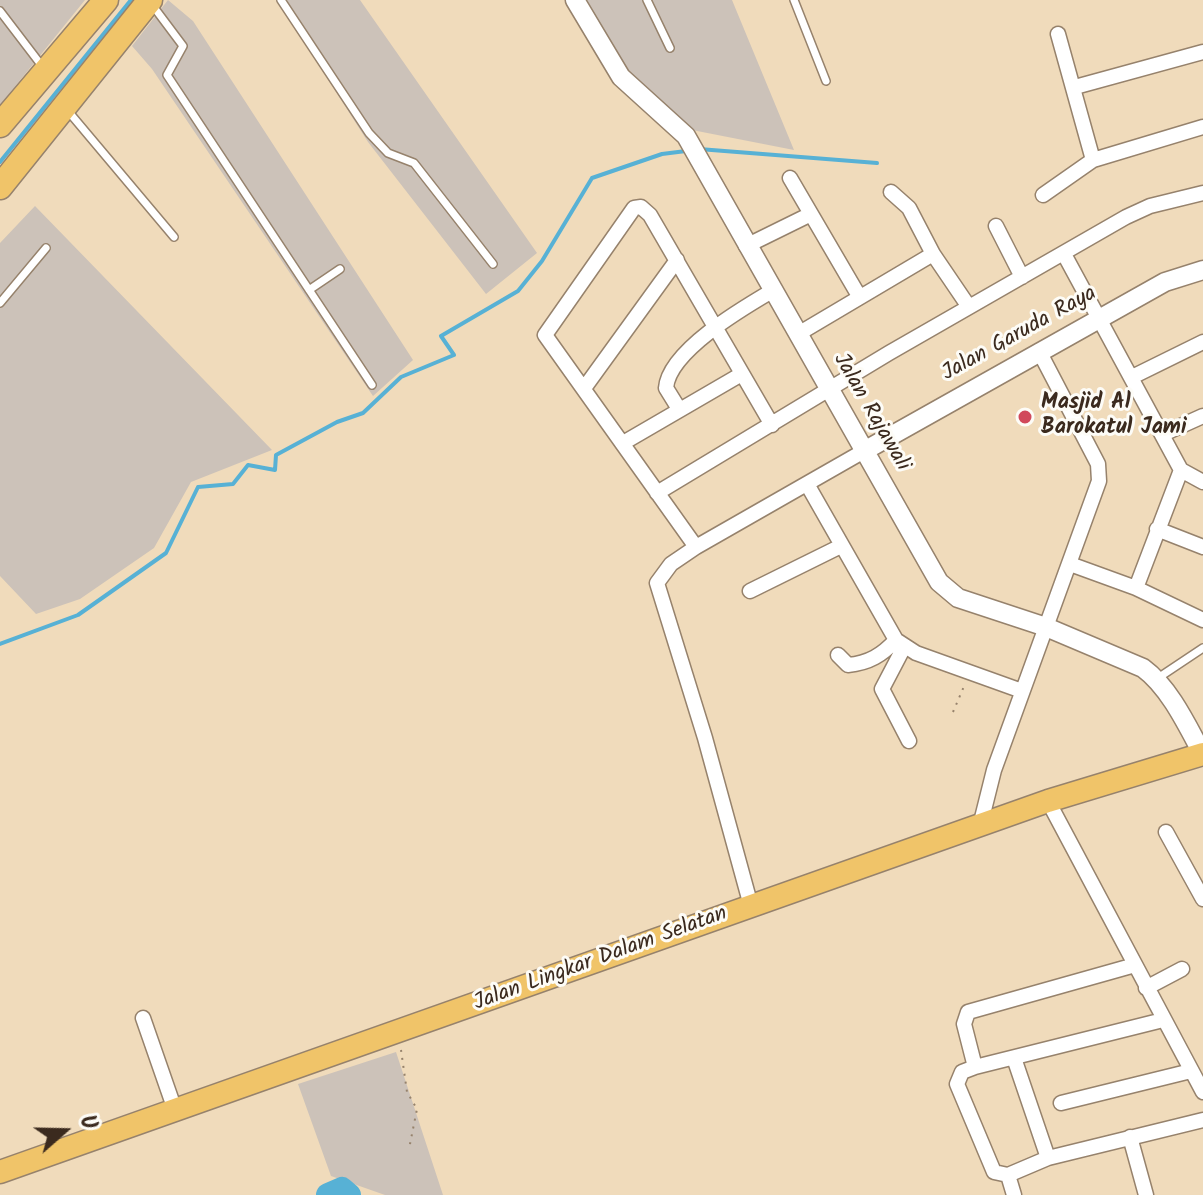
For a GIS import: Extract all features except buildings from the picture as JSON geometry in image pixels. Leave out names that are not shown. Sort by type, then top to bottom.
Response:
[{"type":"highway","points":[[0,125],[106,0]]},
{"type":"highway","points":[[0,187],[149,0]]},
{"type":"main road","name":"Jalan Lingkar Dalam Selatan","points":[[0,1172],[1048,801],[1202,754]]},
{"type":"street","name":"Jalan Rajawali","points":[[575,0],[621,77],[686,136],[930,568],[948,592],[1131,662],[1156,680],[1202,754]]},
{"type":"street","points":[[1058,34],[1093,160]]},
{"type":"street","points":[[1075,87],[1202,56]]},
{"type":"street","points":[[1043,195],[1093,160],[1203,127]]},
{"type":"street","points":[[790,178],[859,296]]},
{"type":"street","points":[[891,192],[909,208],[933,254],[969,307]]},
{"type":"street","points":[[657,493],[969,307],[1139,210],[1203,193]]},
{"type":"street","points":[[696,547],[585,387],[545,335],[634,208],[641,207],[650,215],[740,375],[772,425]]},
{"type":"street","points":[[746,246],[811,214]]},
{"type":"street","points":[[996,226],[1022,277]]},
{"type":"street","points":[[798,334],[933,254]]},
{"type":"street","points":[[1064,254],[1181,470],[1203,482]]},
{"type":"street","points":[[585,387],[677,260]]},
{"type":"street","name":"Jalan Garuda Raya","points":[[864,451],[1165,282],[1203,270]]},
{"type":"street","points":[[679,409],[667,391],[667,380],[713,326],[772,291]]},
{"type":"street","points":[[1132,377],[1203,342]]},
{"type":"street","points":[[980,826],[988,788],[1070,564],[1099,473],[1039,351]]},
{"type":"street","points":[[623,443],[740,375]]},
{"type":"street","points":[[1163,434],[1203,416]]},
{"type":"street","points":[[751,906],[705,738],[657,589],[660,577],[696,547],[864,451]]},
{"type":"street","points":[[1136,588],[1181,470]]},
{"type":"street","points":[[807,484],[900,644],[1022,691]]},
{"type":"street","points":[[1157,529],[1203,547]]},
{"type":"street","points":[[750,591],[841,546]]},
{"type":"street","points":[[1070,564],[1136,588],[1203,620]]},
{"type":"street","points":[[838,655],[848,665],[862,663],[900,644]]},
{"type":"street","points":[[900,644],[882,689],[909,741]]},
{"type":"street","points":[[1048,801],[1203,1092]]},
{"type":"street","points":[[1166,832],[1203,899]]},
{"type":"street","points":[[975,1067],[964,1024],[968,1012],[1135,965]]},
{"type":"street","points":[[1146,988],[1182,969]]},
{"type":"street","points":[[143,1018],[175,1110]]},
{"type":"street","points":[[1163,1020],[975,1067],[962,1072],[957,1084],[988,1162],[996,1173],[1008,1175],[1048,1158],[1130,1137],[1202,1125]]},
{"type":"street","points":[[1014,1058],[1048,1158]]},
{"type":"street","points":[[1061,1103],[1191,1071]]},
{"type":"street","points":[[1130,1137],[1141,1194]]},
{"type":"street","points":[[1008,1175],[1014,1195]]},
{"type":"lane","points":[[149,0],[183,46],[167,75],[372,385]]},
{"type":"lane","points":[[281,0],[369,133],[388,153],[414,163],[493,264]]},
{"type":"lane","points":[[647,0],[670,48]]},
{"type":"lane","points":[[794,0],[826,81]]},
{"type":"lane","points":[[0,11],[46,71]]},
{"type":"lane","points":[[64,106],[174,237]]},
{"type":"lane","points":[[0,303],[46,248]]},
{"type":"lane","points":[[309,290],[340,269]]},
{"type":"lane","points":[[1156,680],[1203,648]]},
{"type":"path","points":[[953,712],[970,672]]},
{"type":"path","points":[[395,1034],[403,1054],[407,1092],[417,1109],[409,1149]]},
{"type":"shaded area","points":[[0,0],[85,0],[0,105]]},
{"type":"shaded area","points":[[168,0],[193,21],[413,360],[373,396],[152,69],[132,46]]},
{"type":"shaded area","points":[[277,0],[360,0],[537,253],[486,294],[368,142]]},
{"type":"shaded area","points":[[584,0],[732,0],[794,150],[692,130],[628,76]]},
{"type":"shaded area","points":[[35,206],[272,450],[191,482],[154,548],[80,599],[36,614],[0,576],[0,243]]},
{"type":"shaded area","points":[[396,1052],[443,1195],[385,1195],[331,1176],[298,1084]]},
{"type":"waterway","points":[[0,162],[131,0]]},
{"type":"waterway","points":[[699,149],[877,163]]},
{"type":"waterway","points":[[0,644],[78,615],[166,553],[198,487],[233,484],[248,465],[275,470],[276,455],[337,422],[363,413],[401,377],[454,355],[441,336],[518,291],[542,261],[592,178],[662,154],[686,151]]},
{"type":"waterway","points":[[328,1195],[342,1189],[349,1195]]},
{"type":"place","name":"Masjid Al Barokatul Jami","points":[[1025,417]]}]
